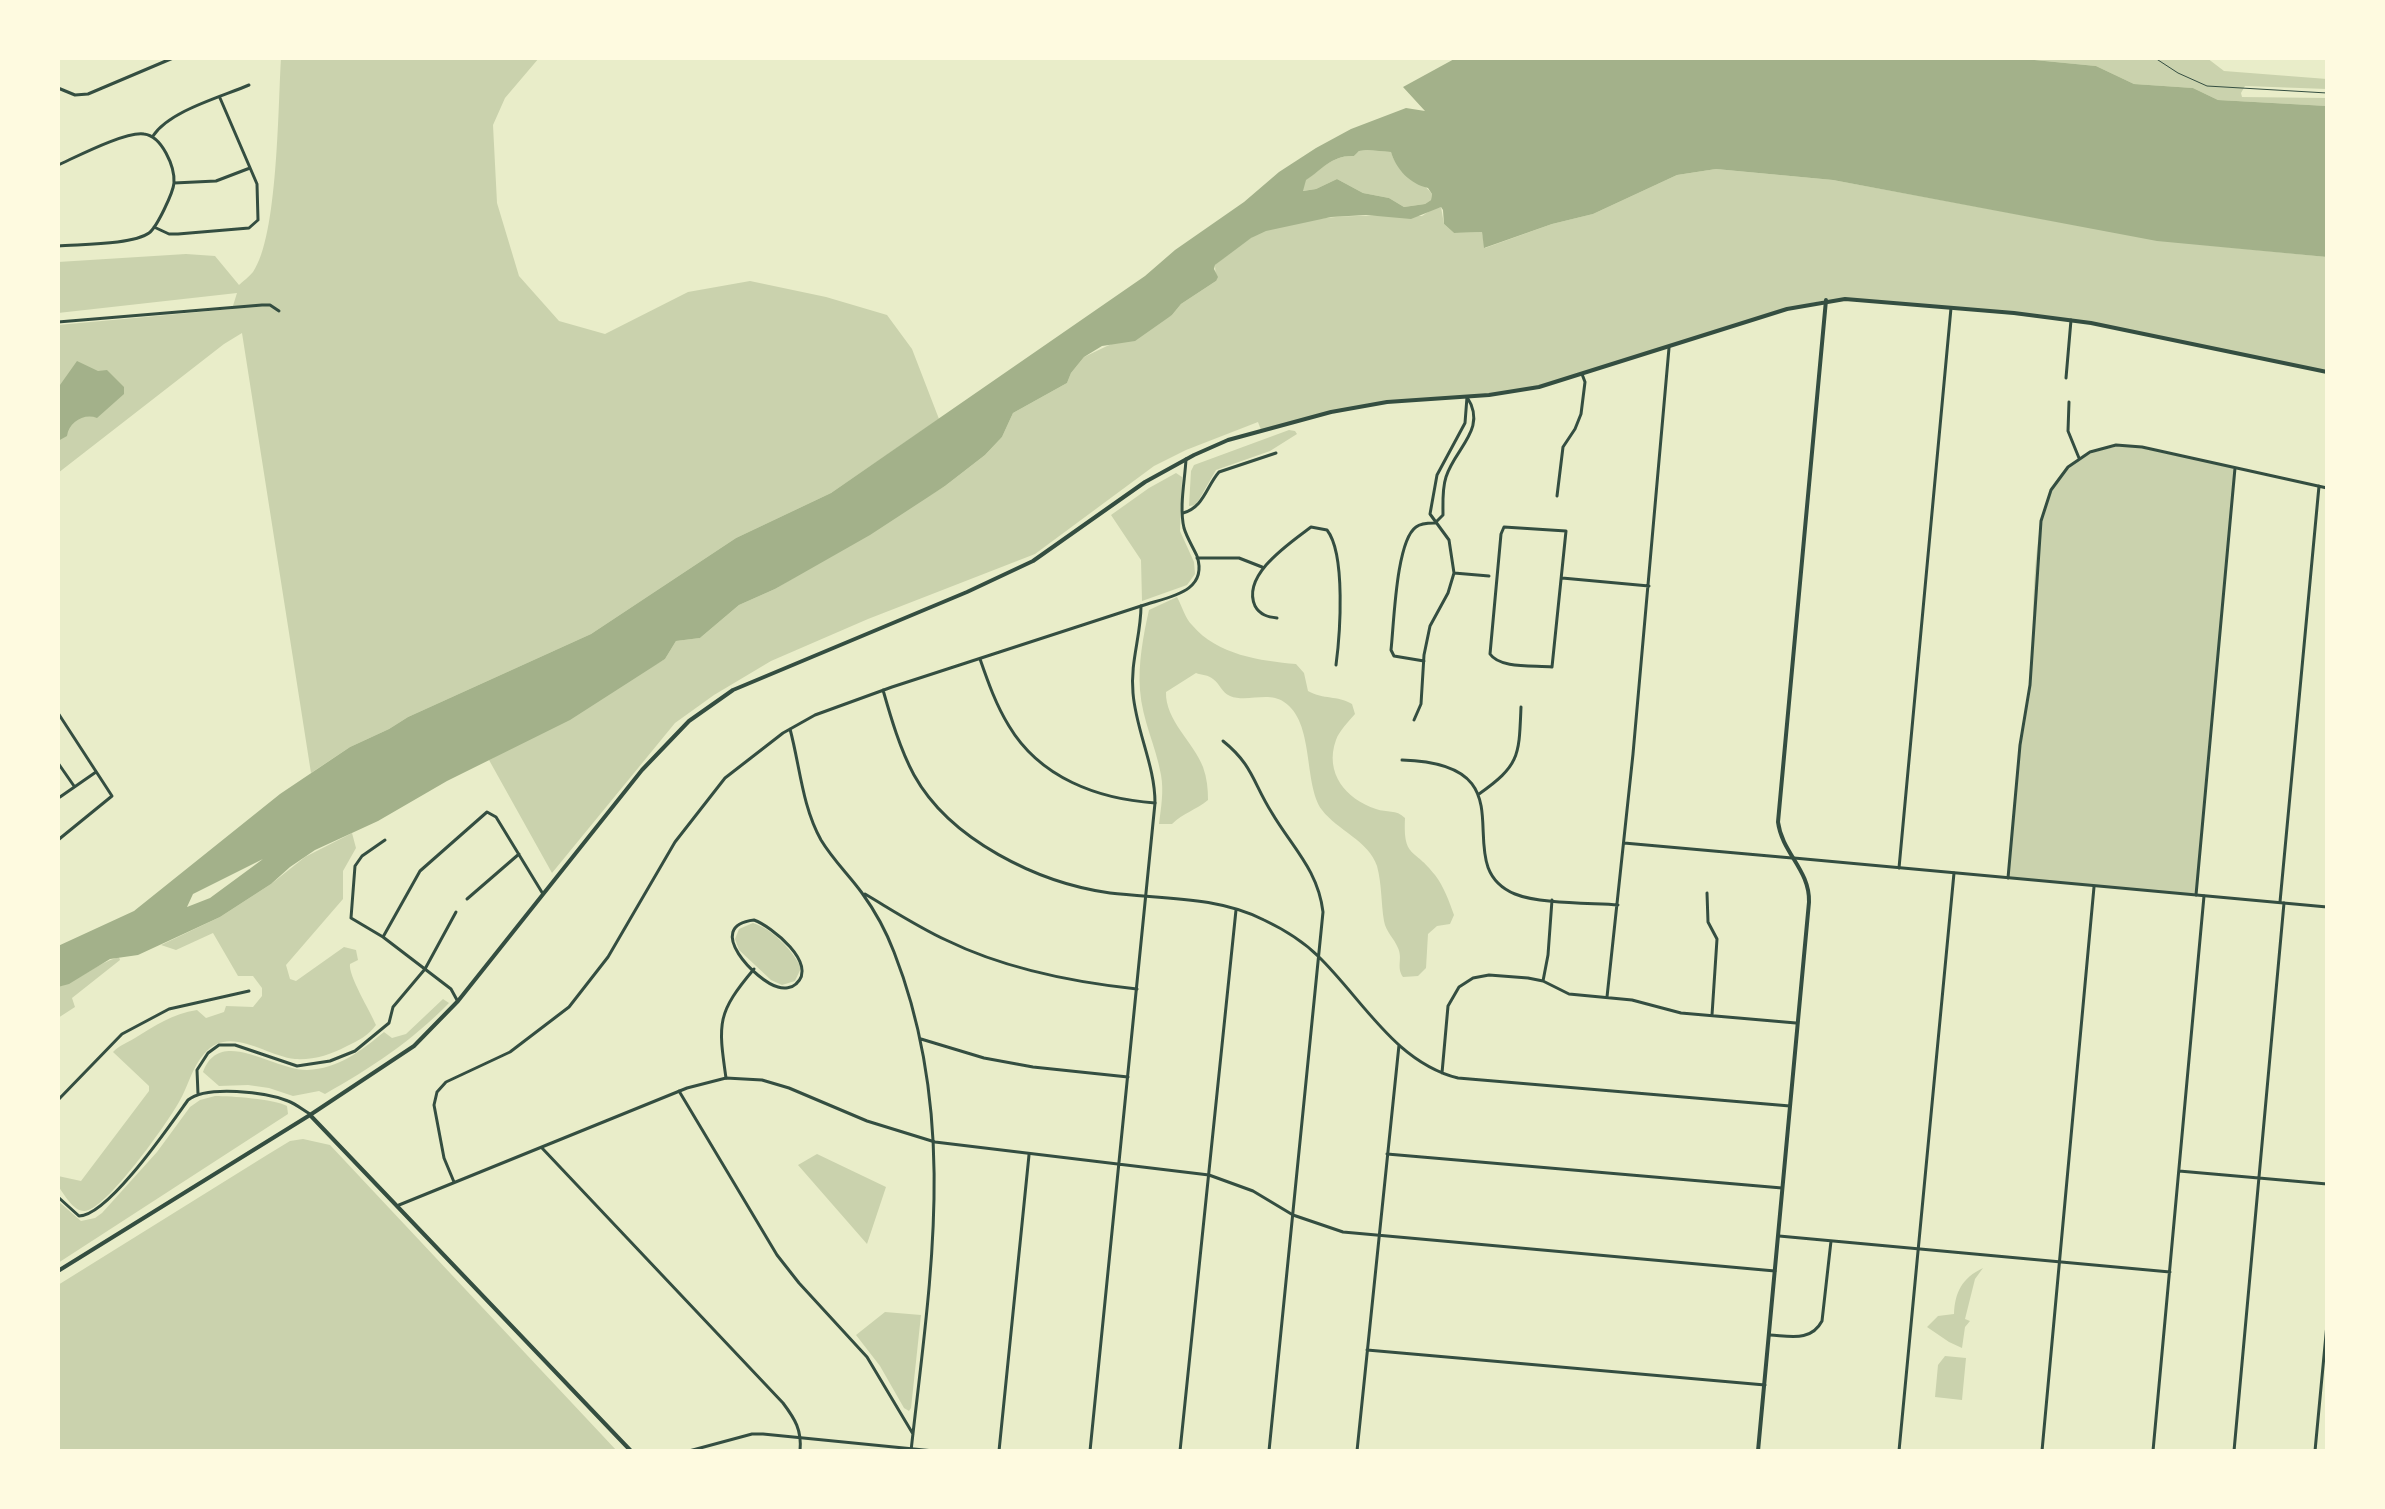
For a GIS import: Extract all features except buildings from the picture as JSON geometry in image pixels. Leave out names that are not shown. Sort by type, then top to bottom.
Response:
[{"type":"main road","points":[[58,1271],[310,1115],[414,1046],[458,1001],[652,758],[713,702],[759,677],[967,592],[1033,561],[1145,482],[1228,440],[1331,412],[1387,402],[1467,397],[1525,389],[1787,309],[1826,300],[1851,299],[1951,308],[2114,326],[2327,372]]},
{"type":"main road","points":[[1758,1451],[1810,896],[1807,879],[1781,838],[1778,814],[1826,300]]},
{"type":"main road","points":[[310,1115],[631,1451]]},
{"type":"street","points":[[58,88],[75,95],[88,94],[173,58]]},
{"type":"street","points":[[153,136],[161,125],[174,116],[249,85]]},
{"type":"street","points":[[154,227],[169,234],[178,234],[255,225],[259,214],[257,184],[220,98]]},
{"type":"street","points":[[58,165],[135,134],[153,136],[167,157],[174,183],[149,233],[133,239],[58,246]]},
{"type":"street","points":[[174,183],[216,181],[250,168]]},
{"type":"street","points":[[58,322],[262,305],[270,305],[279,311]]},
{"type":"street","points":[[1899,868],[1951,308]]},
{"type":"street","points":[[2066,378],[2071,320]]},
{"type":"street","points":[[1607,997],[1649,586],[1669,347]]},
{"type":"street","points":[[1557,496],[1563,447],[1581,414],[1585,382],[1582,374]]},
{"type":"street","points":[[1414,720],[1421,704],[1430,626],[1448,593],[1454,573],[1449,540],[1430,514],[1434,487],[1443,462],[1461,432],[1467,397]]},
{"type":"street","points":[[1424,661],[1394,656],[1391,650],[1400,565],[1408,536],[1415,528],[1424,523],[1435,523],[1443,515],[1446,475],[1473,428],[1475,408],[1467,397]]},
{"type":"street","points":[[2069,402],[2068,431],[2079,458]]},
{"type":"street","points":[[2008,878],[2020,745],[2030,685],[2041,521],[2058,477],[2079,458],[2096,450],[2127,445],[2327,488]]},
{"type":"street","points":[[1183,513],[1200,504],[1219,472],[1276,453]]},
{"type":"street","points":[[454,1182],[444,1158],[434,1105],[437,1092],[446,1082],[510,1052],[569,1007],[608,957],[675,842],[725,778],[790,729],[815,715],[1192,587],[1200,573],[1184,528],[1186,459]]},
{"type":"street","points":[[2196,895],[2235,468]]},
{"type":"street","points":[[2234,1451],[2319,486]]},
{"type":"street","points":[[1277,618],[1262,614],[1255,605],[1253,590],[1262,567],[1311,527],[1323,528],[1331,533],[1340,596],[1336,665]]},
{"type":"street","points":[[1504,527],[1566,531],[1562,578],[1552,667],[1501,662],[1492,658],[1490,650],[1504,527]]},
{"type":"street","points":[[1197,558],[1239,558],[1262,567]]},
{"type":"street","points":[[1454,573],[1489,576]]},
{"type":"street","points":[[1562,578],[1649,586]]},
{"type":"street","points":[[1090,1451],[1155,803],[1152,769],[1133,690],[1141,606]]},
{"type":"street","points":[[980,659],[1006,721],[1036,759],[1058,775],[1094,793],[1155,803]]},
{"type":"street","points":[[883,690],[913,774],[943,814],[966,834],[1041,876],[1093,890],[1204,902],[1263,919],[1308,946],[1407,1054],[1442,1073],[1482,1080],[1791,1106]]},
{"type":"street","points":[[1479,794],[1503,777],[1514,761],[1519,742],[1521,707]]},
{"type":"street","points":[[58,713],[112,796],[58,840]]},
{"type":"street","points":[[790,729],[812,821],[833,857],[862,892],[881,924],[894,952],[921,1039],[935,1142],[936,1204],[911,1450]]},
{"type":"street","points":[[1223,741],[1244,759],[1270,810],[1315,878],[1323,912],[1269,1451]]},
{"type":"street","points":[[1402,760],[1446,766],[1464,777],[1479,794],[1484,814],[1484,856],[1498,883],[1515,894],[1618,905]]},
{"type":"street","points":[[58,763],[75,787]]},
{"type":"street","points":[[60,797],[98,771]]},
{"type":"street","points":[[383,937],[420,871],[483,814],[494,814],[543,894]]},
{"type":"street","points":[[385,840],[362,856],[355,866],[351,915],[354,922],[383,937],[451,989],[458,1001]]},
{"type":"street","points":[[1624,843],[2327,907]]},
{"type":"street","points":[[467,899],[519,854]]},
{"type":"street","points":[[1899,1451],[1954,873]]},
{"type":"street","points":[[2042,1451],[2094,887]]},
{"type":"street","points":[[862,892],[946,940],[998,962],[1066,980],[1137,989]]},
{"type":"street","points":[[1707,893],[1708,922],[1717,939],[1712,1015]]},
{"type":"street","points":[[2153,1451],[2204,896]]},
{"type":"street","points":[[1543,981],[1552,900]]},
{"type":"street","points":[[1180,1451],[1236,910]]},
{"type":"street","points":[[198,1094],[197,1070],[208,1053],[219,1045],[235,1045],[297,1066],[330,1061],[355,1051],[389,1023],[393,1007],[425,969],[456,912]]},
{"type":"street","points":[[745,921],[762,923],[799,956],[803,974],[798,983],[780,988],[754,969],[736,953],[732,944],[737,926],[745,921]]},
{"type":"street","points":[[726,1078],[723,1013],[732,995],[754,969]]},
{"type":"street","points":[[1442,1073],[1448,1006],[1459,987],[1473,978],[1489,975],[1543,981],[1569,994],[1632,1000],[1681,1013],[1798,1023]]},
{"type":"street","points":[[58,1100],[122,1034],[169,1009],[249,991]]},
{"type":"street","points":[[921,1039],[984,1058],[1033,1067],[1128,1077]]},
{"type":"street","points":[[1357,1451],[1399,1045]]},
{"type":"street","points":[[399,1205],[679,1091],[726,1078],[774,1083],[856,1117],[935,1142],[1209,1175],[1253,1191],[1293,1215],[1343,1232],[1776,1271]]},
{"type":"street","points":[[679,1091],[777,1255],[867,1357],[913,1434]]},
{"type":"street","points":[[58,1197],[79,1216],[94,1213],[129,1177],[188,1100],[198,1094],[232,1092],[266,1095],[290,1101],[310,1115]]},
{"type":"street","points":[[541,1147],[783,1403],[795,1418],[801,1437],[800,1451]]},
{"type":"street","points":[[1387,1154],[1783,1188]]},
{"type":"street","points":[[999,1451],[1029,1155]]},
{"type":"street","points":[[2179,1171],[2327,1184]]},
{"type":"street","points":[[1779,1236],[2170,1272]]},
{"type":"street","points":[[1770,1335],[1810,1335],[1818,1329],[1822,1321],[1831,1241]]},
{"type":"street","points":[[2315,1451],[2327,1324]]},
{"type":"street","points":[[1367,1350],[1765,1385]]},
{"type":"street","points":[[689,1451],[752,1434],[934,1451]]},
{"type":"lane","points":[[2155,58],[2207,86],[2327,93]]},
{"type":"shaded area","points":[[281,58],[539,58],[505,98],[493,125],[497,203],[519,276],[559,321],[605,334],[688,292],[750,281],[826,297],[887,315],[912,349],[939,419],[831,493],[736,538],[591,634],[408,717],[350,747],[311,773],[242,333],[58,473],[58,325],[232,309],[237,293],[58,313],[58,262],[186,254],[215,256],[239,285],[248,277],[261,255],[268,231]]},
{"type":"shaded area","points":[[1456,58],[2014,58],[2096,66],[2134,84],[2193,88],[2218,100],[2327,106],[2327,257],[2157,241],[1833,180],[1716,169],[1677,175],[1593,214],[1552,224],[1484,248],[1482,232],[1454,233],[1444,224],[1441,207],[1411,219],[1366,215],[1331,217],[1266,231],[1251,238],[1215,265],[1216,281],[1135,341],[1102,346],[1084,357],[1067,383],[1013,413],[1002,437],[985,455],[945,486],[870,535],[775,589],[739,605],[700,638],[676,641],[665,659],[570,720],[447,781],[378,821],[315,850],[271,884],[220,917],[138,955],[110,959],[69,984],[58,987],[58,946],[134,911],[280,794],[350,747],[408,717],[591,634],[736,538],[831,493],[1145,276],[1279,172],[1316,148],[1351,129],[1406,108],[1425,111],[1403,87]],"holes":[[[1367,150],[1391,152],[1405,175],[1428,188],[1432,194],[1431,200],[1404,207],[1389,198],[1363,193],[1337,179],[1316,189],[1303,191],[1306,180],[1328,164]],[[263,859],[210,898],[187,907],[193,894]]]},
{"type":"shaded area","points":[[2014,58],[2207,58],[2224,71],[2327,79],[2327,89],[2245,86],[2241,93],[2242,97],[2327,98],[2327,106],[2218,100],[2193,88],[2134,84],[2096,66]]},
{"type":"shaded area","points":[[1367,150],[1391,152],[1398,165],[1432,194],[1431,200],[1404,207],[1389,198],[1363,193],[1337,179],[1316,189],[1302,191],[1305,180],[1328,164]]},
{"type":"shaded area","points":[[1716,169],[1833,180],[2157,240],[2327,257],[2327,372],[2091,323],[1870,300],[1826,300],[1802,305],[1557,382],[1512,392],[1359,406],[1261,430],[1258,422],[1186,450],[1154,466],[1035,554],[868,619],[771,661],[714,695],[675,723],[552,873],[489,760],[665,659],[676,641],[700,638],[739,605],[775,589],[945,486],[985,455],[1002,437],[1013,413],[1067,383],[1084,357],[1172,315],[1181,304],[1216,281],[1215,265],[1250,238],[1267,230],[1310,220],[1422,216],[1441,207],[1444,224],[1454,233],[1482,232],[1485,248],[1552,224],[1593,214],[1677,175]]},
{"type":"shaded area","points":[[77,361],[98,371],[107,370],[124,387],[124,394],[97,418],[78,420],[67,436],[58,441],[60,385]]},
{"type":"shaded area","points":[[1289,430],[1297,434],[1270,451],[1216,470],[1196,505],[1189,506],[1194,465]]},
{"type":"shaded area","points":[[2127,445],[2235,468],[2196,895],[2008,878],[2018,760],[2031,683],[2037,547],[2048,496],[2064,470],[2072,464],[2089,454]]},
{"type":"shaded area","points":[[1176,473],[1182,477],[1180,531],[1194,562],[1195,574],[1187,585],[1142,601],[1141,560],[1111,515]]},
{"type":"shaded area","points":[[1177,597],[1190,622],[1214,643],[1240,655],[1296,664],[1304,673],[1308,691],[1352,704],[1355,714],[1339,733],[1333,752],[1335,774],[1355,799],[1405,818],[1408,847],[1438,880],[1454,915],[1450,924],[1437,926],[1428,934],[1426,968],[1418,976],[1403,977],[1401,973],[1399,952],[1384,921],[1377,866],[1367,850],[1322,810],[1312,785],[1305,738],[1294,711],[1284,702],[1271,697],[1230,696],[1211,678],[1196,673],[1166,692],[1170,712],[1203,767],[1208,800],[1172,824],[1159,824],[1162,781],[1141,701],[1140,661],[1149,610]]},
{"type":"shaded area","points":[[352,833],[356,848],[343,871],[343,899],[286,965],[290,979],[296,981],[344,947],[356,950],[358,960],[350,964],[350,969],[376,1025],[367,1035],[351,1044],[309,1059],[284,1057],[236,1042],[214,1045],[200,1059],[162,1128],[120,1182],[94,1207],[84,1211],[76,1208],[58,1186],[58,1176],[81,1181],[149,1091],[149,1086],[113,1052],[157,1024],[180,1014],[197,1010],[206,1018],[224,1012],[226,1006],[253,1007],[262,996],[262,988],[253,976],[238,976],[213,933],[176,950],[161,945],[220,917],[271,884],[305,857]]},
{"type":"shaded area","points":[[753,923],[774,935],[793,954],[801,968],[795,981],[782,985],[771,980],[739,950],[735,939],[739,929]]},
{"type":"shaded area","points":[[119,957],[120,960],[72,998],[75,1007],[58,1018],[58,987]]},
{"type":"shaded area","points":[[443,999],[449,1003],[406,1042],[325,1094],[319,1091],[293,1096],[248,1085],[219,1086],[203,1072],[211,1059],[222,1052],[234,1051],[307,1070],[339,1063],[384,1032],[392,1038],[406,1034]]},
{"type":"shaded area","points":[[215,1096],[273,1101],[287,1106],[288,1114],[58,1263],[58,1201],[81,1221],[95,1218],[157,1152],[190,1107]]},
{"type":"shaded area","points":[[303,1139],[330,1145],[617,1451],[58,1451],[58,1285],[290,1141]]},
{"type":"shaded area","points":[[817,1154],[886,1187],[867,1244],[798,1165]]},
{"type":"shaded area","points":[[1983,1268],[1975,1279],[1965,1319],[1970,1321],[1965,1327],[1962,1348],[1927,1327],[1938,1316],[1954,1314],[1961,1286]]},
{"type":"shaded area","points":[[885,1312],[921,1315],[909,1411],[856,1335]]},
{"type":"shaded area","points":[[1945,1356],[1966,1358],[1962,1400],[1935,1397],[1938,1365]]}]
